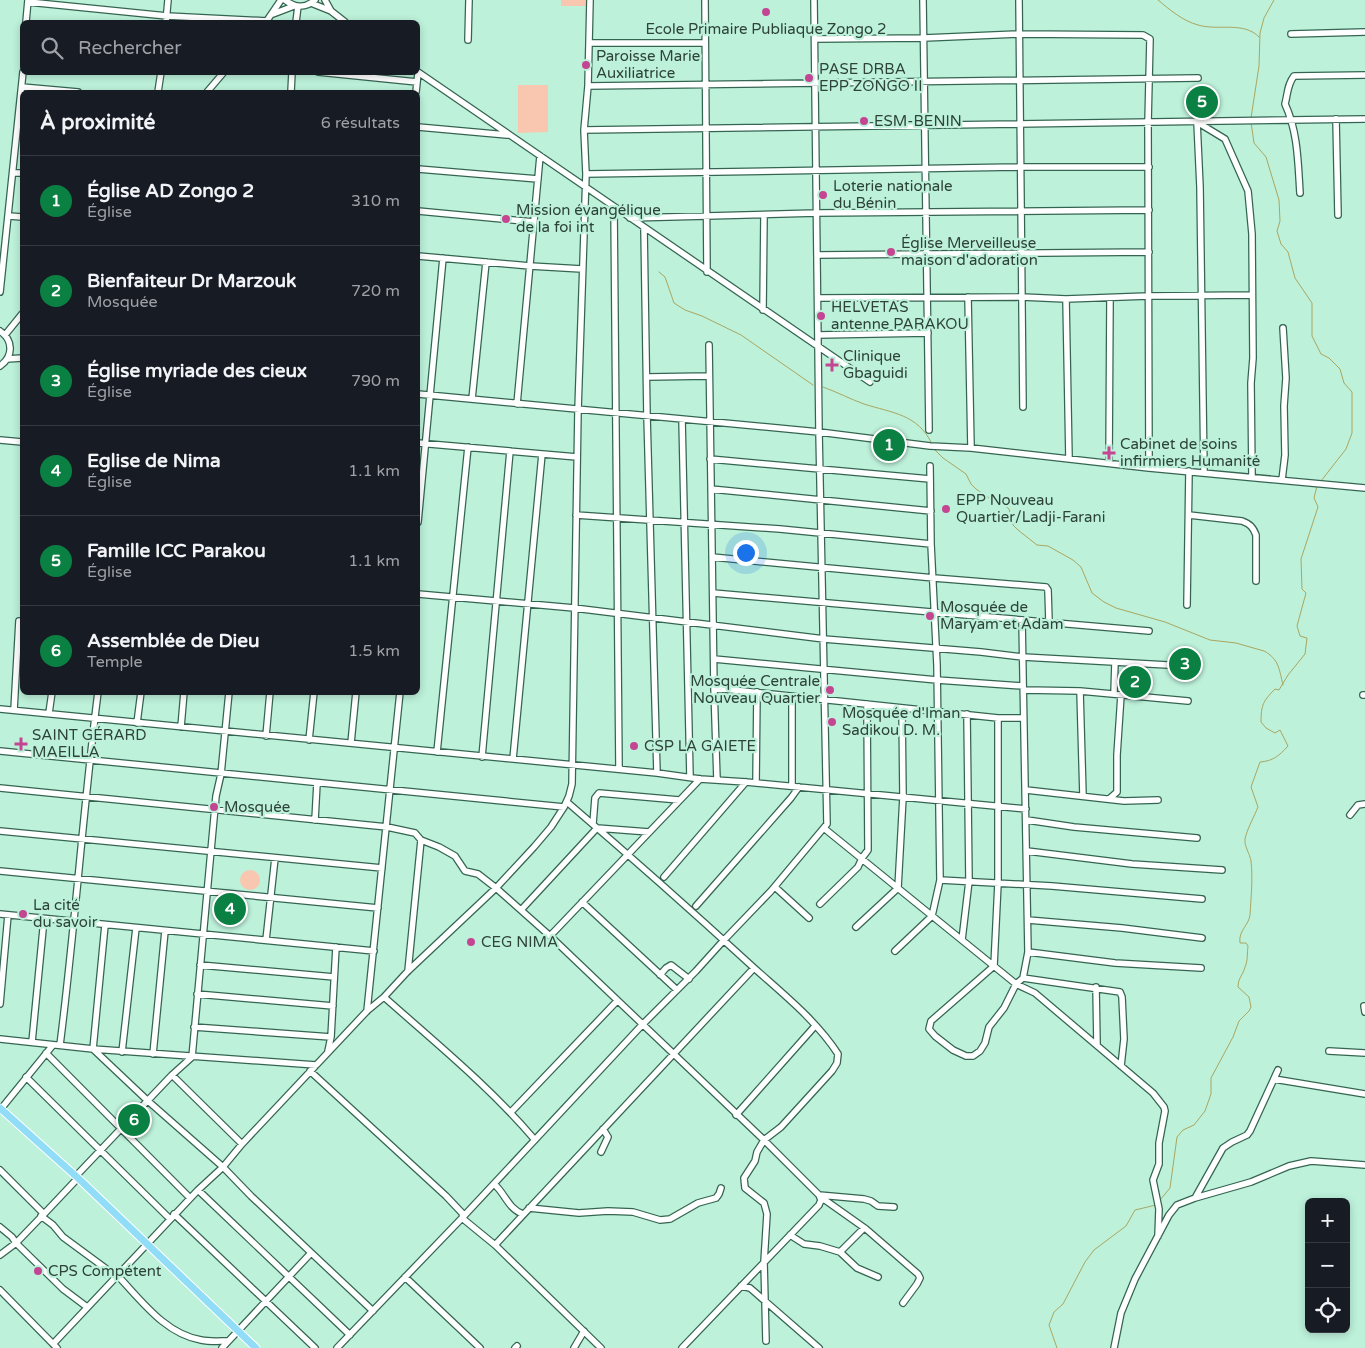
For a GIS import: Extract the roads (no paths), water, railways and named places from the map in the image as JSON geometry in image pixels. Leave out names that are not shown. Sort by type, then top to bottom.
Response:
[{"type":"main road","points":[[0,1109],[77,1177],[256,1348]]},
{"type":"street","points":[[166,19],[168,0]]},
{"type":"street","points":[[268,20],[283,0],[296,6]]},
{"type":"street","points":[[325,0],[331,11]]},
{"type":"street","points":[[468,40],[469,0]]},
{"type":"street","points":[[0,1290],[55,1346],[87,1307],[190,1198],[223,1167],[310,1071],[408,971],[496,888],[551,827],[566,805],[572,784],[578,410],[586,174],[584,130],[588,86],[590,0]]},
{"type":"street","points":[[705,0],[708,272]]},
{"type":"street","points":[[337,1348],[462,1218],[642,1025],[689,979],[775,887],[825,829],[827,824],[819,432],[814,0]]},
{"type":"street","points":[[923,0],[929,430]]},
{"type":"street","points":[[1019,0],[1023,407]]},
{"type":"street","points":[[26,20],[28,1],[166,19],[199,20]]},
{"type":"street","points":[[273,14],[313,2],[331,11],[341,20]]},
{"type":"street","points":[[296,6],[296,20]]},
{"type":"street","points":[[1291,34],[1365,32]]},
{"type":"street","points":[[815,39],[924,38],[1019,34],[1147,36],[1150,39],[1148,123],[1149,468]]},
{"type":"street","points":[[589,42],[705,43]]},
{"type":"street","points":[[420,73],[870,382]]},
{"type":"street","points":[[22,90],[23,75]]},
{"type":"street","points":[[158,90],[160,75]]},
{"type":"street","points":[[209,90],[221,75]]},
{"type":"street","points":[[291,90],[292,75]]},
{"type":"street","points":[[346,75],[417,82]]},
{"type":"street","points":[[416,90],[418,75]]},
{"type":"street","points":[[1300,194],[1293,120],[1285,104],[1288,84],[1294,76],[1365,75]]},
{"type":"street","points":[[588,86],[1198,78]]},
{"type":"street","points":[[22,87],[56,90]]},
{"type":"street","points":[[1336,119],[1338,215]]},
{"type":"street","points":[[584,130],[1365,119]]},
{"type":"street","points":[[1197,122],[1225,139],[1248,191],[1252,234],[1252,478]]},
{"type":"street","points":[[1197,122],[1200,186],[1204,473]]},
{"type":"street","points":[[420,127],[509,135]]},
{"type":"street","points":[[0,292],[13,173],[20,130]]},
{"type":"street","points":[[517,404],[540,156]]},
{"type":"street","points":[[586,174],[1022,167],[1149,167]]},
{"type":"street","points":[[420,169],[538,179]]},
{"type":"street","points":[[13,173],[20,173]]},
{"type":"street","points":[[614,208],[619,770]]},
{"type":"street","points":[[630,218],[817,213],[1149,210]]},
{"type":"street","points":[[420,211],[534,222]]},
{"type":"street","points":[[763,310],[764,215]]},
{"type":"street","points":[[9,216],[20,217]]},
{"type":"street","points":[[644,228],[657,773]]},
{"type":"street","points":[[817,255],[1149,252]]},
{"type":"street","points":[[420,256],[530,266],[582,268]]},
{"type":"street","points":[[420,502],[443,258]]},
{"type":"street","points":[[472,399],[486,262]]},
{"type":"street","points":[[818,298],[1022,297],[1066,299],[1251,295]]},
{"type":"street","points":[[968,297],[971,448]]},
{"type":"street","points":[[1109,463],[1110,298]]},
{"type":"street","points":[[1066,299],[1069,459]]},
{"type":"street","points":[[0,366],[7,359],[10,350],[10,344],[1,332],[20,316]]},
{"type":"street","points":[[1282,480],[1285,455],[1284,406],[1286,378],[1283,328]]},
{"type":"street","points":[[818,335],[928,333]]},
{"type":"street","points":[[709,345],[712,593],[717,780]]},
{"type":"street","points":[[10,350],[20,356]]},
{"type":"street","points":[[7,359],[20,357]]},
{"type":"street","points":[[648,377],[709,376]]},
{"type":"street","points":[[420,394],[819,432],[932,446],[971,448],[1149,468],[1365,488]]},
{"type":"street","points":[[682,419],[690,777]]},
{"type":"street","points":[[0,440],[20,442]]},
{"type":"street","points":[[420,442],[577,457]]},
{"type":"street","points":[[437,752],[468,447]]},
{"type":"street","points":[[482,756],[510,451]]},
{"type":"street","points":[[513,759],[542,454]]},
{"type":"street","points":[[710,460],[930,480]]},
{"type":"street","points":[[895,951],[932,916],[940,880],[936,612],[931,544],[930,466]]},
{"type":"street","points":[[1187,604],[1189,471]]},
{"type":"street","points":[[711,489],[931,511]]},
{"type":"street","points":[[576,515],[780,529],[931,544]]},
{"type":"street","points":[[1189,515],[1242,521],[1249,524],[1254,529],[1256,535],[1256,581]]},
{"type":"street","points":[[712,557],[1046,587],[1048,590],[1050,622]]},
{"type":"street","points":[[712,593],[1149,630]]},
{"type":"street","points":[[420,594],[574,608],[824,638],[936,649],[1023,657],[1186,666]]},
{"type":"street","points":[[998,718],[998,883],[994,966],[932,1021],[929,1029],[953,1050],[966,1056],[973,1056],[980,1051],[989,1026],[1004,1008],[1016,984],[1024,978],[1028,952],[1022,620]]},
{"type":"street","points":[[14,710],[19,622]]},
{"type":"street","points":[[714,659],[1188,702]]},
{"type":"street","points":[[1114,694],[1116,662]]},
{"type":"street","points":[[714,688],[937,710],[998,718],[1023,718]]},
{"type":"street","points":[[1080,691],[1083,796]]},
{"type":"street","points":[[756,782],[757,692]]},
{"type":"street","points":[[49,712],[52,695]]},
{"type":"street","points":[[60,1045],[74,922],[85,797],[98,695]]},
{"type":"street","points":[[137,723],[141,695]]},
{"type":"street","points":[[181,727],[184,695]]},
{"type":"street","points":[[0,1255],[21,1238],[100,1150],[172,1075],[192,1057],[214,810],[221,774],[229,695]]},
{"type":"street","points":[[266,736],[270,695]]},
{"type":"street","points":[[309,740],[314,695]]},
{"type":"street","points":[[351,743],[356,695]]},
{"type":"street","points":[[367,1012],[400,695]]},
{"type":"street","points":[[1109,799],[1117,792],[1117,755],[1121,695]]},
{"type":"street","points":[[696,906],[779,813],[795,786],[792,696]]},
{"type":"street","points":[[820,904],[858,867],[868,850],[867,704]]},
{"type":"street","points":[[856,928],[898,888],[903,797],[902,708]]},
{"type":"street","points":[[0,709],[49,712],[137,723],[225,730],[266,736],[657,773],[700,779],[756,782],[1026,808]]},
{"type":"street","points":[[962,940],[969,881],[967,714]]},
{"type":"street","points":[[0,751],[221,774],[566,805],[595,826],[784,994],[815,1026],[838,1054],[837,1063],[781,1127],[764,1140],[757,1152],[755,1161],[744,1178],[745,1188],[764,1203],[767,1214],[764,1262],[766,1341]]},
{"type":"street","points":[[550,936],[700,779]]},
{"type":"street","points":[[664,878],[746,782]]},
{"type":"street","points":[[315,820],[317,783]]},
{"type":"street","points":[[0,788],[386,828],[410,832],[421,840],[455,856],[465,871],[478,874],[550,936],[764,1140],[820,1197],[864,1228],[918,1274],[920,1278],[917,1284],[903,1303]]},
{"type":"street","points":[[1026,790],[1124,802],[1158,800]]},
{"type":"street","points":[[521,910],[595,826],[595,798],[599,793],[679,800]]},
{"type":"street","points":[[1350,815],[1358,805],[1365,804]]},
{"type":"street","points":[[1027,820],[1074,827],[1197,838]]},
{"type":"street","points":[[595,826],[649,832]]},
{"type":"street","points":[[825,829],[1016,984],[1035,993],[1153,1093],[1165,1111],[1159,1143],[1158,1164],[1153,1180],[1159,1209],[1158,1236]]},
{"type":"street","points":[[0,831],[382,868]]},
{"type":"street","points":[[408,971],[421,840]]},
{"type":"street","points":[[1027,852],[1139,864],[1222,870]]},
{"type":"street","points":[[266,940],[275,858]]},
{"type":"street","points":[[0,871],[378,908]]},
{"type":"street","points":[[940,880],[1202,899]]},
{"type":"street","points":[[775,887],[809,918]]},
{"type":"street","points":[[582,902],[677,990]]},
{"type":"street","points":[[0,914],[374,951]]},
{"type":"street","points":[[0,1004],[8,915]]},
{"type":"street","points":[[32,1042],[44,919]]},
{"type":"street","points":[[1028,920],[1202,938]]},
{"type":"street","points":[[93,1049],[106,925]]},
{"type":"street","points":[[122,1052],[136,928]]},
{"type":"street","points":[[153,1054],[165,930]]},
{"type":"street","points":[[327,1054],[331,1037],[336,947]]},
{"type":"street","points":[[1028,952],[1115,963],[1201,968]]},
{"type":"street","points":[[200,965],[334,977]]},
{"type":"street","points":[[660,975],[671,965],[689,979]]},
{"type":"street","points":[[495,1244],[754,968]]},
{"type":"street","points":[[1024,978],[1118,991],[1122,994],[1124,1039],[1120,1066]]},
{"type":"street","points":[[1096,988],[1096,1044]]},
{"type":"street","points":[[197,994],[333,1006]]},
{"type":"street","points":[[384,997],[512,1112],[535,1140]]},
{"type":"street","points":[[512,1112],[617,1001]]},
{"type":"street","points":[[1364,1006],[1365,1012]]},
{"type":"street","points":[[736,1115],[815,1026]]},
{"type":"street","points":[[194,1027],[331,1037]]},
{"type":"street","points":[[0,1038],[122,1052],[316,1065]]},
{"type":"street","points":[[0,1109],[53,1045]]},
{"type":"street","points":[[93,1049],[148,1101],[223,1167],[251,1196],[373,1311]]},
{"type":"street","points":[[1329,1050],[1365,1053]]},
{"type":"street","points":[[46,1053],[190,1198]]},
{"type":"street","points":[[1195,1198],[1223,1148],[1250,1132],[1278,1070]]},
{"type":"street","points":[[310,1071],[451,1201],[463,1214],[462,1218],[495,1244],[602,1348]]},
{"type":"street","points":[[172,1075],[242,1144]]},
{"type":"street","points":[[26,1077],[100,1150],[315,1348]]},
{"type":"street","points":[[1274,1079],[1365,1094]]},
{"type":"street","points":[[601,1152],[608,1137],[603,1129]]},
{"type":"street","points":[[1114,1348],[1121,1313],[1135,1279],[1169,1215],[1177,1205],[1251,1182],[1289,1166],[1310,1161],[1365,1165]]},
{"type":"street","points":[[0,1170],[63,1237],[117,1276],[160,1320],[172,1328],[200,1340],[228,1341]]},
{"type":"street","points":[[494,1184],[500,1189],[510,1205],[523,1214]]},
{"type":"street","points":[[528,1208],[579,1213],[633,1212],[660,1220],[670,1219],[692,1206],[716,1198],[720,1194],[721,1188]]},
{"type":"street","points":[[198,1190],[350,1334]]},
{"type":"street","points":[[820,1197],[864,1199],[878,1206],[894,1207]]},
{"type":"street","points":[[682,1348],[820,1205],[820,1197]]},
{"type":"street","points":[[0,1228],[12,1237],[45,1272],[87,1307]]},
{"type":"street","points":[[840,1252],[864,1228]]},
{"type":"street","points":[[790,1235],[804,1244],[820,1246],[840,1252],[857,1268],[878,1277]]},
{"type":"street","points":[[12,1237],[21,1238]]},
{"type":"street","points":[[222,1348],[311,1253]]},
{"type":"street","points":[[404,1278],[480,1348]]},
{"type":"street","points":[[741,1286],[750,1288],[819,1348]]},
{"type":"street","points":[[574,1348],[584,1331]]},
{"type":"street","points":[[578,1342],[589,1336]]},
{"type":"waterway","points":[[1158,0],[1177,15],[1192,23],[1206,27],[1246,29],[1259,37]]},
{"type":"waterway","points":[[1251,118],[1259,66],[1260,33],[1264,18],[1274,0]]},
{"type":"waterway","points":[[1251,122],[1254,143],[1266,157],[1279,200],[1280,221],[1277,231],[1281,244],[1288,252],[1295,278],[1312,303],[1312,336],[1321,354],[1329,358],[1340,369],[1344,383],[1352,392],[1352,433],[1346,449],[1321,481]]},
{"type":"waterway","points":[[659,272],[665,277],[674,303],[685,310],[741,335],[813,385]]},
{"type":"waterway","points":[[823,387],[859,402],[903,416],[919,426],[932,444]]},
{"type":"waterway","points":[[933,448],[943,458],[966,474],[976,489],[992,500],[1002,503],[1009,509],[1013,525],[1018,530],[1037,545],[1048,546],[1073,560],[1081,567],[1092,593],[1104,602],[1116,608],[1165,622],[1210,640],[1236,643],[1264,651],[1276,661],[1283,685]]},
{"type":"waterway","points":[[1160,1200],[1170,1188],[1177,1137],[1183,1130],[1194,1125],[1205,1111],[1211,1094],[1211,1078],[1233,1037],[1239,1021],[1251,1007],[1249,997],[1238,987],[1247,960],[1248,946],[1246,943],[1240,943],[1240,939],[1250,915],[1252,888],[1251,861],[1245,839],[1258,807],[1251,787],[1260,762],[1276,757],[1288,746],[1280,730],[1275,733],[1266,728],[1261,722],[1262,711],[1268,697],[1275,689],[1279,690],[1305,654],[1307,638],[1300,636],[1297,626],[1306,593],[1302,589],[1301,559],[1318,507],[1314,498],[1317,486]]},
{"type":"waterway","points":[[1057,1348],[1049,1325],[1054,1312],[1063,1304],[1085,1262],[1094,1250],[1126,1226],[1135,1210],[1156,1205]]},
{"type":"place","name":"Ecole Primaire Publiaque Zongo 2","points":[[766,12]]},
{"type":"place","name":"Paroisse Marie Auxiliatrice","points":[[586,65]]},
{"type":"place","name":"PASE DRBA EPP ZONGO II","points":[[809,78]]},
{"type":"place","name":"Famille ICC Parakou","points":[[1202,102]]},
{"type":"place","name":"ESM-BENIN","points":[[864,121]]},
{"type":"place","name":"Loterie nationale du Bénin","points":[[823,195]]},
{"type":"place","name":"Mission évangélique de la foi int","points":[[506,219]]},
{"type":"place","name":"Église Merveilleuse maison d'adoration","points":[[891,252]]},
{"type":"place","name":"HELVETAS antenne PARAKOU","points":[[821,316]]},
{"type":"place","name":"Clinique Gbaguidi","points":[[832,365]]},
{"type":"place","name":"Église AD Zongo 2","points":[[889,445]]},
{"type":"place","name":"Cabinet de soins infirmiers Humanité","points":[[1109,453]]},
{"type":"place","name":"EPP Nouveau Quartier/Ladji-Farani","points":[[946,509]]},
{"type":"place","name":"Mosquée de Maryam et Adam","points":[[930,616]]},
{"type":"place","name":"Église myriade des cieux","points":[[1185,664]]},
{"type":"place","name":"Bienfaiteur Dr Marzouk","points":[[1135,682]]},
{"type":"place","name":"Mosquée Centrale Nouveau Quartier","points":[[830,690]]},
{"type":"place","name":"Mosquée d'Iman Sadikou D. M.","points":[[832,722]]},
{"type":"place","name":"SAINT GÉRARD MAEILLA","points":[[21,744]]},
{"type":"place","name":"CSP LA GAIETE","points":[[634,746]]},
{"type":"place","name":"Mosquée","points":[[214,807]]},
{"type":"place","name":"Eglise de Nima","points":[[230,909]]},
{"type":"place","name":"La cité du savoir","points":[[23,914]]},
{"type":"place","name":"CEG NIMA","points":[[471,942]]},
{"type":"place","name":"Assemblée de Dieu","points":[[134,1120]]},
{"type":"place","name":"CPS Compétent","points":[[38,1271]]}]
